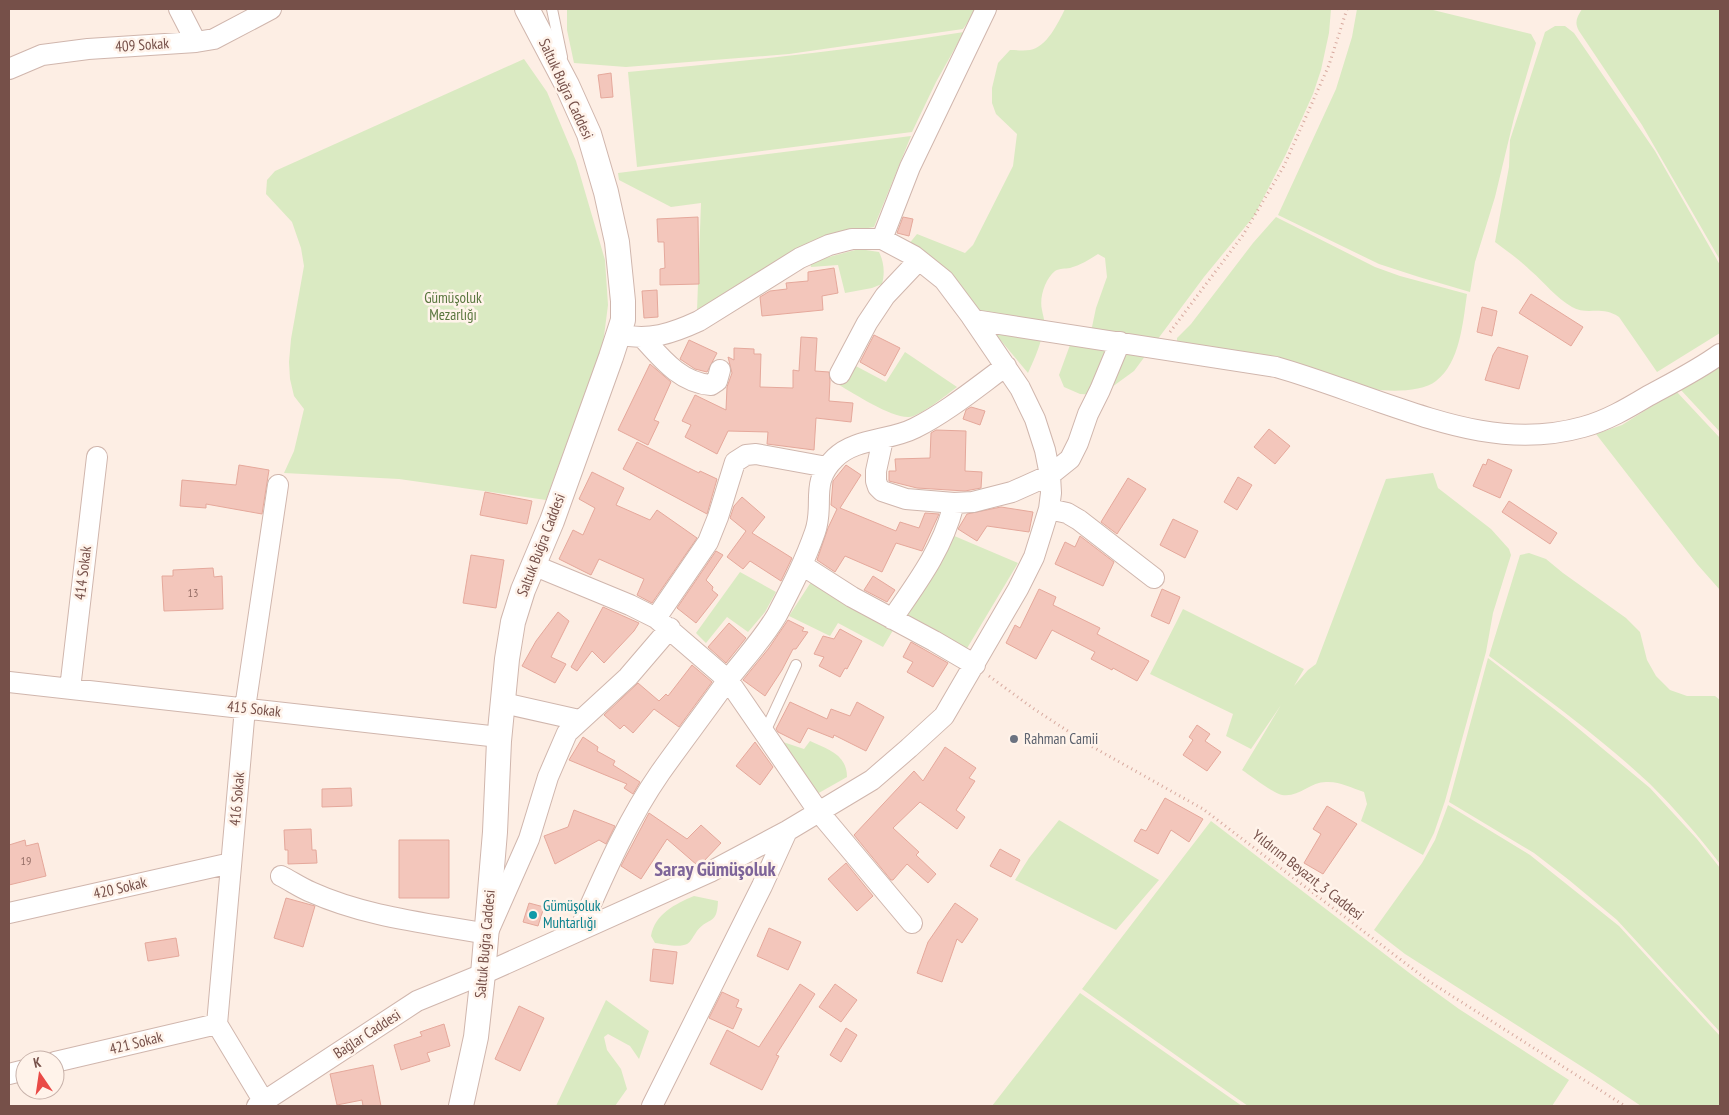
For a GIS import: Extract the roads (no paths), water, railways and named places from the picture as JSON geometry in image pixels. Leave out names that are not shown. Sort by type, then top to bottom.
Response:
[{"type":"street","points":[[179,9],[196,42]]},
{"type":"street","name":"409 Sokak","points":[[9,69],[42,55],[97,48],[196,42],[214,39],[271,9]]},
{"type":"street","name":"Saltuk Buğra Caddesi","points":[[461,1106],[476,1036],[483,974],[495,832],[499,737],[513,622],[523,590],[552,522],[619,334],[622,320],[623,301],[617,242],[606,192],[589,134],[567,85],[526,9]]},
{"type":"street","points":[[619,334],[643,338],[670,333],[699,321],[800,258],[829,245],[852,239],[882,239],[910,167],[986,9]]},
{"type":"street","name":"Bağlar Caddesi","points":[[260,1104],[417,1001],[483,974],[710,872],[787,831],[872,780],[944,716],[975,665],[1034,557],[1049,509],[1050,475],[1045,450],[1035,419],[1020,388],[974,320],[944,280],[919,260],[882,239]]},
{"type":"street","points":[[840,374],[867,323],[886,296],[919,260]]},
{"type":"street","points":[[974,320],[1276,367],[1451,426],[1513,435],[1542,434],[1585,427],[1618,413],[1720,354]]},
{"type":"street","points":[[643,338],[663,360],[690,380],[711,385],[717,381],[720,370]]},
{"type":"street","points":[[883,439],[876,472],[876,481],[882,491],[906,499],[954,503],[973,502],[1012,492],[1050,475],[1070,459],[1120,342]]},
{"type":"street","points":[[580,931],[604,875],[640,804],[660,773],[728,680],[766,633],[802,565],[816,531],[820,479],[826,466],[846,449],[915,428],[1006,366]]},
{"type":"street","points":[[281,876],[310,892],[351,907],[390,917],[486,934],[529,839],[548,778],[567,733],[628,677],[663,623],[708,542],[735,462],[746,455],[756,454],[826,466]]},
{"type":"street","name":"414 Sokak","points":[[70,689],[97,457]]},
{"type":"street","name":"416 Sokak","points":[[217,1024],[245,708],[278,485]]},
{"type":"street","points":[[892,619],[936,552],[946,531],[954,503]]},
{"type":"street","points":[[1049,509],[1067,513],[1079,520],[1154,578]]},
{"type":"street","points":[[533,565],[630,605],[663,623],[728,680],[818,811],[912,923]]},
{"type":"street","points":[[802,565],[852,597],[975,665]]},
{"type":"street","name":"415 Sokak","points":[[9,682],[499,737]]},
{"type":"street","points":[[503,703],[579,720]]},
{"type":"street","points":[[652,1106],[762,886],[787,831]]},
{"type":"street","name":"420 Sokak","points":[[9,913],[231,864]]},
{"type":"street","points":[[217,1024],[260,1104]]},
{"type":"street","name":"421 Sokak","points":[[65,1060],[217,1024]]},
{"type":"lane","points":[[552,9],[567,85]]},
{"type":"lane","points":[[765,732],[796,665]]},
{"type":"place","name":"Rahman Camii","points":[[1014,739]]},
{"type":"place","name":"Gümüşoluk Muhtarlığı","points":[[533,915]]},
{"type":"district","name":"Saray Gümüşoluk","points":[[715,869]]},
{"type":"park label","name":"Gümüşoluk Mezarlığı","points":[[453,306]]}]
